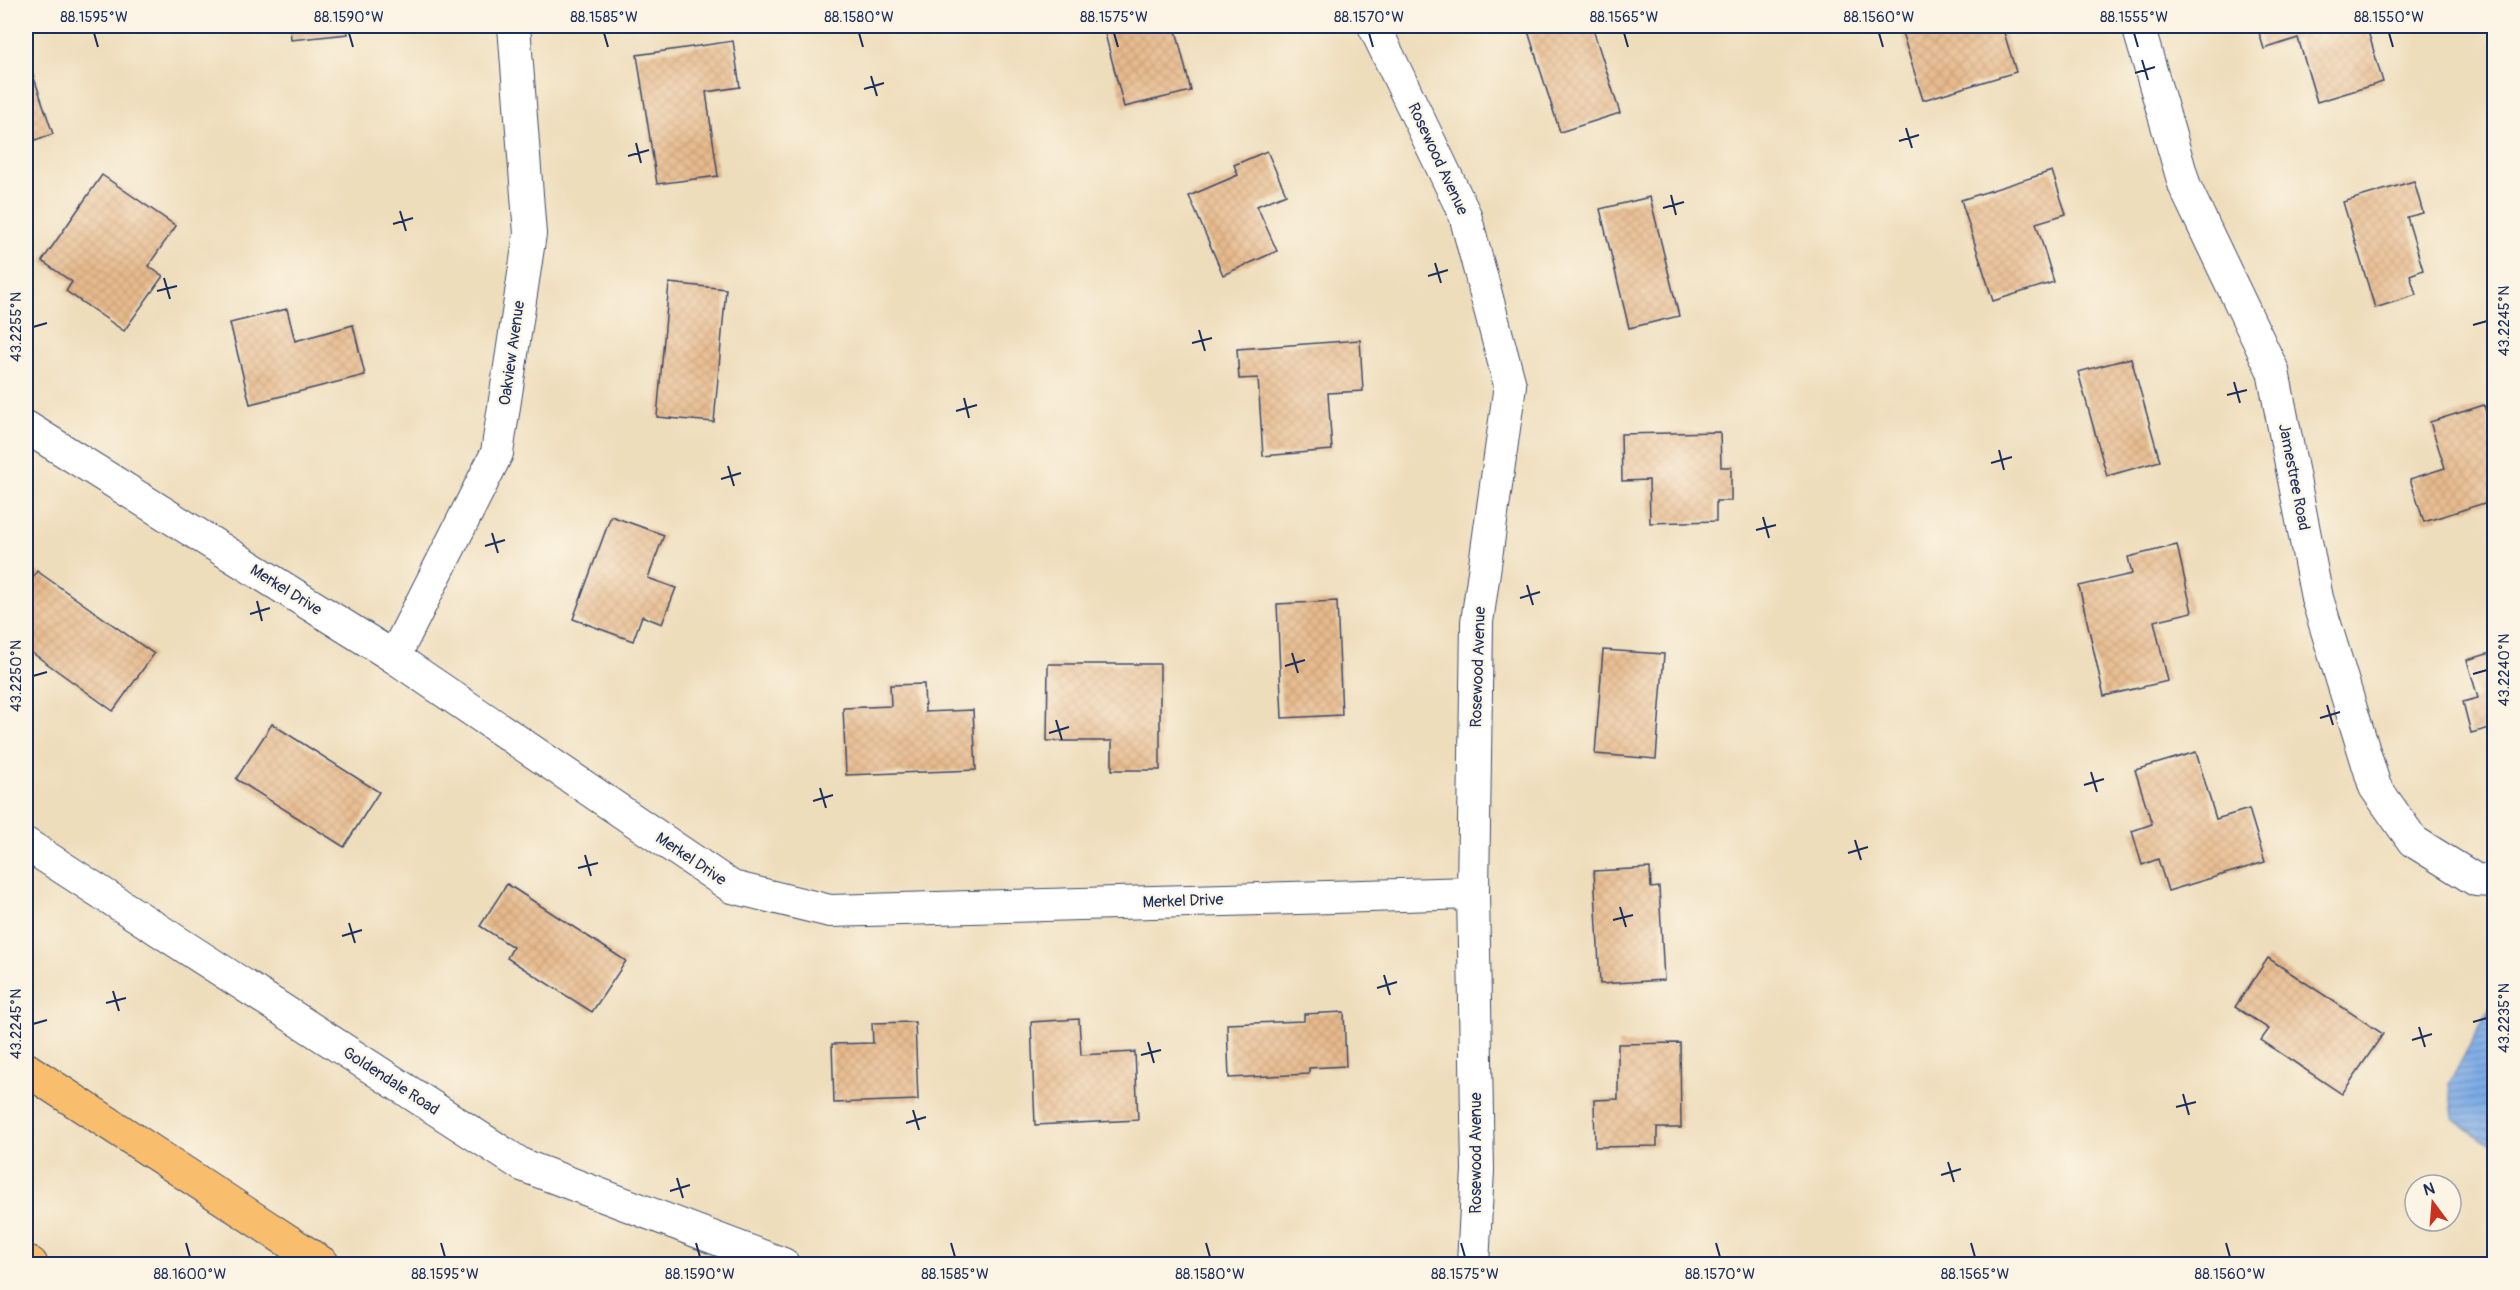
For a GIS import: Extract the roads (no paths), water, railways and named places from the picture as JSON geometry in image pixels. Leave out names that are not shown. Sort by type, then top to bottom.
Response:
[{"type":"highway","points":[[26,1069],[323,1264]]},
{"type":"highway","points":[[26,1261],[31,1264]]},
{"type":"street","name":"Oakview Avenue","points":[[394,657],[497,453],[530,234],[514,26]]},
{"type":"street","name":"Rosewood Avenue","points":[[1374,26],[1465,215],[1510,386],[1477,622],[1473,893],[1478,1170],[1473,1264]]},
{"type":"street","name":"Jamestree Road","points":[[2138,26],[2186,187],[2273,371],[2317,598],[2375,787],[2413,842],[2476,880],[2494,881]]},
{"type":"street","name":"Merkel Drive","points":[[26,427],[394,657],[732,887],[830,911],[1473,893]]},
{"type":"street","name":"Goldendale Road","points":[[26,844],[522,1165],[783,1264]]},
{"type":"water","points":[[2494,1000],[2494,1143],[2480,1139],[2453,1117],[2449,1084]]}]
